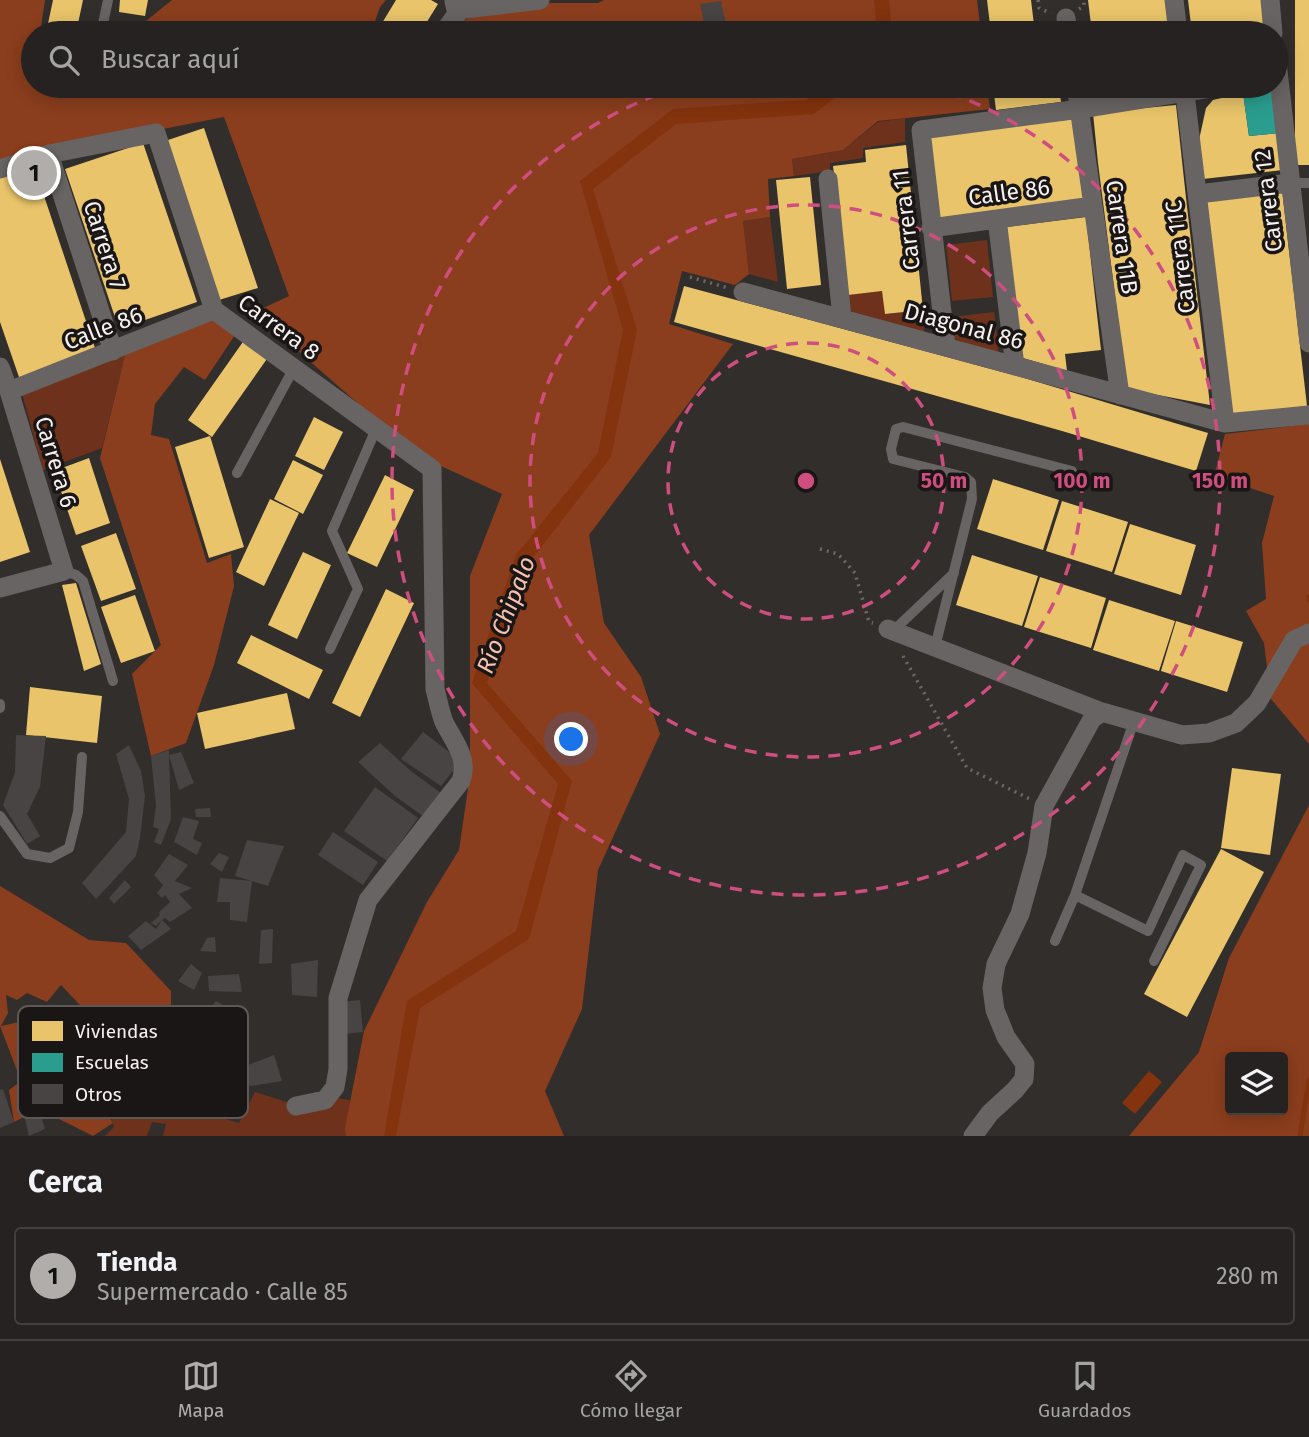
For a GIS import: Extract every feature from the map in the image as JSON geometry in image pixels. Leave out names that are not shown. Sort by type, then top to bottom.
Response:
[{"type":"street","points":[[451,21],[457,13],[455,5],[540,0]]},
{"type":"street","points":[[1174,0],[1177,21]]},
{"type":"street","points":[[1270,0],[1272,21]]},
{"type":"street","name":"Carrera 11B","points":[[1078,98],[1120,394]]},
{"type":"street","points":[[1080,109],[1138,98]]},
{"type":"street","name":"Carrera 11C","points":[[1186,98],[1225,423]]},
{"type":"street","name":"Carrera 12","points":[[1282,98],[1300,183],[1309,343]]},
{"type":"street","name":"Carrera 11","points":[[946,347],[921,130],[1080,109]]},
{"type":"street","name":"Carrera 8","points":[[50,154],[156,133],[214,310],[432,469],[435,689],[443,719],[461,755],[465,770],[461,781],[368,900],[338,998],[338,1069],[335,1087],[325,1100],[296,1106]]},
{"type":"street","points":[[0,169],[50,154]]},
{"type":"street","name":"Carrera 7","points":[[50,154],[113,351]]},
{"type":"street","points":[[828,179],[842,318]]},
{"type":"street","points":[[1198,194],[1300,183]]},
{"type":"street","name":"Calle 86","points":[[931,228],[1093,206]]},
{"type":"street","points":[[997,219],[1016,366]]},
{"type":"street","name":"Diagonal 86","points":[[743,292],[1225,423]]},
{"type":"street","name":"Calle 86","points":[[9,391],[214,310]]},
{"type":"street","name":"Carrera 6","points":[[0,367],[64,571]]},
{"type":"street","points":[[1225,423],[1309,415]]},
{"type":"street","points":[[0,588],[64,571]]},
{"type":"street","points":[[890,630],[1102,712],[1182,735],[1209,733],[1236,723],[1257,703],[1301,637]]},
{"type":"street","points":[[973,1136],[990,1113],[1024,1079],[1025,1064],[1006,1037],[995,1010],[992,988],[996,964],[1020,914],[1037,853],[1044,806],[1092,719],[1102,712]]},
{"type":"lane","points":[[104,21],[108,0]]},
{"type":"lane","points":[[237,473],[294,368]]},
{"type":"lane","points":[[935,647],[972,499],[971,482],[965,477],[893,458],[891,449],[896,429],[903,426],[1072,471]]},
{"type":"lane","points":[[330,649],[358,589],[332,531],[376,429]]},
{"type":"lane","points":[[64,571],[83,581],[113,681]]},
{"type":"lane","points":[[890,630],[954,573]]},
{"type":"lane","points":[[1055,940],[1075,895],[1133,721]]},
{"type":"lane","points":[[0,816],[27,854],[50,858],[69,848],[78,813],[82,757]]},
{"type":"lane","points":[[1075,895],[1148,931],[1183,855],[1201,865],[1154,961]]},
{"type":"path","points":[[690,277],[743,292]]},
{"type":"path","points":[[820,550],[838,554],[855,573],[869,622],[890,630],[968,768],[1044,806]]},
{"type":"shaded area","points":[[0,0],[45,0],[42,21],[21,21],[21,98],[989,98],[990,109],[878,121],[843,150],[792,159],[794,176],[768,179],[770,217],[743,221],[749,274],[735,285],[682,271],[669,324],[733,344],[589,535],[604,623],[641,677],[660,734],[598,870],[582,1009],[545,1091],[564,1136],[346,1136],[345,1128],[364,1031],[427,902],[459,850],[470,775],[470,576],[502,494],[417,455],[273,329],[259,310],[289,296],[224,117],[0,161]]},
{"type":"shaded area","points":[[172,0],[386,0],[380,7],[375,21],[146,21]]},
{"type":"shaded area","points":[[604,0],[977,0],[980,21],[461,21],[518,3],[598,3]]},
{"type":"shaded area","points":[[905,118],[905,142],[863,148],[863,158],[830,163],[830,171],[794,176],[792,159],[843,150],[878,122]]},
{"type":"shaded area","points":[[770,217],[778,282],[749,274],[743,221]]},
{"type":"shaded area","points":[[987,240],[993,297],[952,301],[946,245]]},
{"type":"shaded area","points":[[882,291],[886,314],[923,310],[924,333],[850,311],[848,295]]},
{"type":"shaded area","points":[[994,312],[999,354],[954,339],[952,317]]},
{"type":"shaded area","points":[[217,316],[237,332],[205,380],[184,367],[155,404],[151,435],[169,439],[207,563],[231,554],[234,586],[214,665],[186,743],[151,756],[132,674],[161,645],[100,458],[126,351]]},
{"type":"shaded area","points":[[126,351],[102,448],[43,470],[22,393]]},
{"type":"shaded area","points":[[1309,424],[1309,744],[1271,699],[1264,643],[1246,611],[1266,599],[1262,543],[1274,496],[1214,476],[1225,434]]},
{"type":"shaded area","points":[[1309,805],[1309,1136],[1129,1136],[1199,1052],[1229,958]]},
{"type":"shaded area","points":[[0,886],[89,940],[126,943],[171,991],[171,1006],[81,1006],[61,985],[47,1002],[27,993],[17,1000],[6,995],[8,1013],[1,1026],[18,1022],[18,1073],[0,1026]]},
{"type":"shaded area","points":[[18,1083],[18,1118],[22,1118],[14,1122],[9,1090]]},
{"type":"shaded area","points":[[255,1092],[290,1103],[324,1096],[350,1100],[349,1136],[163,1136],[166,1124],[152,1122],[147,1136],[105,1136],[114,1127],[111,1118],[222,1118],[239,1123],[242,1118],[248,1118],[248,1106]]},
{"type":"shaded area","points":[[57,1118],[110,1118],[113,1123],[93,1136]]},
{"type":"water","points":[[874,0],[889,0],[891,21],[876,21]]},
{"type":"water","name":"Río Chipalo","points":[[834,98],[814,114],[676,124],[593,189],[637,330],[611,457],[529,563],[487,683],[572,781],[529,939],[420,1008],[396,1136],[384,1136],[407,1001],[516,931],[558,784],[472,683],[516,555],[598,453],[623,330],[580,181],[673,109]]},
{"type":"water","points":[[1149,1071],[1162,1082],[1135,1114],[1122,1103]]},
{"type":"building: Viviendas","points":[[53,0],[83,0],[79,21],[49,21]]},
{"type":"building: Viviendas","points":[[120,0],[148,0],[145,16],[119,12]]},
{"type":"building: Viviendas","points":[[396,0],[431,0],[438,4],[427,21],[383,21]]},
{"type":"building: Viviendas","points":[[987,0],[1031,0],[1034,21],[990,21]]},
{"type":"building: Viviendas","points":[[1088,0],[1167,0],[1170,21],[1091,21]]},
{"type":"building: Viviendas","points":[[1188,0],[1266,0],[1269,21],[1191,21]]},
{"type":"building: Viviendas","points":[[1295,0],[1309,0],[1309,165],[1295,165]]},
{"type":"building: Viviendas","points":[[994,98],[1060,98],[1061,102],[996,110]]},
{"type":"building: Viviendas","points":[[1244,98],[1249,136],[1279,133],[1283,170],[1203,179],[1199,140],[1206,108],[1213,100]]},
{"type":"building: Viviendas","points":[[1176,105],[1210,405],[1127,389],[1098,163],[1093,113]]},
{"type":"building: Viviendas","points":[[1075,119],[1085,200],[937,218],[928,136]]},
{"type":"building: Viviendas","points":[[204,128],[258,288],[219,300],[165,141]]},
{"type":"building: Viviendas","points":[[143,143],[197,302],[119,329],[65,169]]},
{"type":"building: Viviendas","points":[[906,145],[923,310],[885,314],[882,291],[848,295],[833,166],[866,162],[865,150]]},
{"type":"building: Viviendas","points":[[33,163],[97,354],[20,380],[0,322],[0,173]]},
{"type":"building: Viviendas","points":[[810,177],[821,285],[787,289],[776,180]]},
{"type":"building: Viviendas","points":[[1282,190],[1307,406],[1229,416],[1204,198]]},
{"type":"building: Viviendas","points":[[1086,217],[1101,350],[1065,354],[1067,371],[1023,358],[1005,227]]},
{"type":"building: Viviendas","points":[[684,286],[1021,377],[1208,433],[1196,471],[674,322]]},
{"type":"building: Viviendas","points":[[245,339],[269,356],[212,437],[188,420]]},
{"type":"building: Viviendas","points":[[314,417],[343,432],[324,470],[295,456]]},
{"type":"building: Viviendas","points":[[210,436],[244,547],[209,558],[175,447]]},
{"type":"building: Viviendas","points":[[89,458],[110,523],[76,535],[54,471]]},
{"type":"building: Viviendas","points":[[0,459],[30,552],[0,562]]},
{"type":"building: Viviendas","points":[[293,460],[323,475],[303,514],[274,499]]},
{"type":"building: Viviendas","points":[[385,475],[414,490],[377,567],[347,553]]},
{"type":"building: Viviendas","points":[[993,479],[1059,500],[1043,550],[977,529]]},
{"type":"building: Viviendas","points":[[270,499],[299,513],[264,586],[236,572]]},
{"type":"building: Viviendas","points":[[1062,501],[1128,522],[1112,572],[1046,551]]},
{"type":"building: Viviendas","points":[[1130,524],[1196,545],[1181,595],[1114,574]]},
{"type":"building: Viviendas","points":[[116,533],[136,589],[101,601],[81,546]]},
{"type":"building: Viviendas","points":[[303,552],[331,565],[297,639],[268,625]]},
{"type":"building: Viviendas","points":[[972,555],[1038,576],[1022,626],[956,605]]},
{"type":"building: Viviendas","points":[[1040,577],[1106,598],[1091,648],[1024,627]]},
{"type":"building: Viviendas","points":[[76,583],[101,664],[84,671],[62,585]]},
{"type":"building: Viviendas","points":[[386,589],[414,603],[360,717],[332,703]]},
{"type":"building: Viviendas","points":[[135,595],[155,651],[121,663],[101,607]]},
{"type":"building: Viviendas","points":[[1109,600],[1175,621],[1159,671],[1093,650]]},
{"type":"building: Viviendas","points":[[1176,621],[1243,642],[1227,692],[1161,671]]},
{"type":"building: Viviendas","points":[[251,635],[323,670],[309,699],[237,663]]},
{"type":"building: Viviendas","points":[[30,687],[102,696],[97,743],[26,735]]},
{"type":"building: Viviendas","points":[[287,693],[295,729],[205,749],[197,713]]},
{"type":"building: Viviendas","points":[[1232,768],[1281,774],[1270,855],[1221,848]]},
{"type":"building: Viviendas","points":[[1221,849],[1264,872],[1187,1017],[1144,994]]},
{"type":"building: Escuelas","points":[[1244,98],[1277,98],[1279,133],[1249,136]]},
{"type":"building: Otros","points":[[721,1],[725,21],[704,21],[700,4]]},
{"type":"building: Otros","points":[[423,732],[461,761],[441,786],[401,759]]},
{"type":"building: Otros","points":[[16,735],[46,736],[40,787],[27,814],[40,836],[27,844],[3,805],[15,772]]},
{"type":"building: Otros","points":[[380,743],[412,772],[441,793],[424,817],[395,796],[358,762]]},
{"type":"building: Otros","points":[[129,745],[141,771],[145,796],[140,838],[136,856],[96,899],[82,883],[126,832],[129,799],[116,754]]},
{"type":"building: Otros","points":[[169,750],[171,819],[161,845],[154,842],[159,829],[153,827],[156,806],[151,756]]},
{"type":"building: Otros","points":[[181,752],[194,783],[179,790],[169,755]]},
{"type":"building: Otros","points":[[375,787],[418,818],[387,861],[344,831]]},
{"type":"building: Otros","points":[[210,808],[211,817],[196,817],[195,809]]},
{"type":"building: Otros","points":[[183,817],[199,821],[193,839],[202,843],[197,855],[174,842]]},
{"type":"building: Otros","points":[[333,832],[378,862],[363,885],[318,855]]},
{"type":"building: Otros","points":[[247,840],[284,846],[268,886],[235,876]]},
{"type":"building: Otros","points":[[219,853],[229,857],[222,872],[210,864]]},
{"type":"building: Otros","points":[[169,854],[188,865],[175,881],[192,888],[179,894],[192,908],[170,922],[165,918],[156,926],[151,923],[170,902],[165,895],[162,898],[157,893],[163,885],[154,875]]},
{"type":"building: Otros","points":[[220,878],[252,881],[247,922],[230,920],[230,902],[217,902]]},
{"type":"building: Otros","points":[[125,880],[131,887],[114,904],[109,898]]},
{"type":"building: Otros","points":[[162,920],[171,929],[141,950],[128,936],[146,921],[156,929]]},
{"type":"building: Otros","points":[[273,929],[272,963],[259,964],[261,930]]},
{"type":"building: Otros","points":[[215,937],[216,952],[200,951],[207,938]]},
{"type":"building: Otros","points":[[318,960],[317,997],[292,995],[291,964]]},
{"type":"building: Otros","points":[[191,964],[202,973],[194,990],[178,981]]},
{"type":"building: Otros","points":[[239,974],[242,992],[209,991],[208,976]]},
{"type":"building: Otros","points":[[360,1000],[363,1032],[344,1034],[340,1002]]},
{"type":"building: Otros","points":[[216,1001],[225,1006],[212,1006]]},
{"type":"building: Otros","points":[[274,1055],[282,1081],[250,1086],[248,1065]]},
{"type":"building: Otros","points":[[3,1089],[14,1122],[0,1128],[0,1090]]},
{"type":"building: Otros","points":[[25,1118],[42,1118],[45,1129],[29,1136]]},
{"type":"waterway","points":[[1300,1136],[1309,1080]]},
{"type":"place","name":"Tienda","points":[[34,173]]}]
